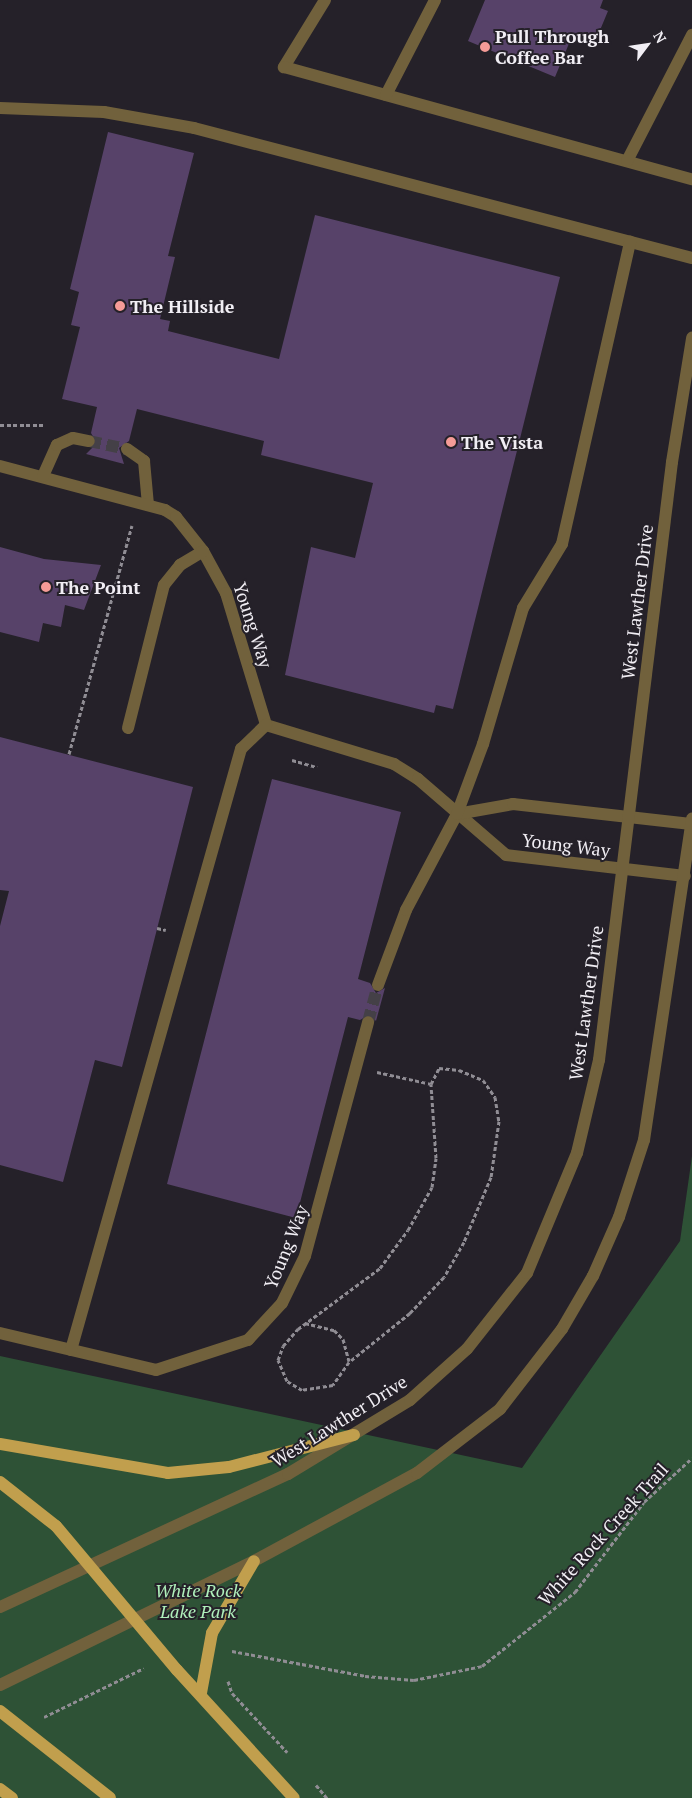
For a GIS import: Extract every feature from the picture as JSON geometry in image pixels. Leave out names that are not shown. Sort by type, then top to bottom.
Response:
[{"type":"main road","points":[[0,1444],[168,1473],[229,1468],[354,1435]]},
{"type":"main road","points":[[0,1482],[56,1526],[86,1566],[294,1798]]},
{"type":"main road","points":[[201,1693],[212,1633],[254,1561]]},
{"type":"main road","points":[[0,1711],[110,1798]]},
{"type":"main road","points":[[0,1789],[12,1798]]},
{"type":"street","points":[[325,0],[284,67],[692,179]]},
{"type":"street","points":[[386,95],[435,0]]},
{"type":"street","points":[[627,161],[692,35]]},
{"type":"street","points":[[2,109],[104,112],[194,128],[692,258]]},
{"type":"street","points":[[378,985],[406,910],[457,814],[484,744],[522,608],[562,544],[630,242]]},
{"type":"street","name":"West Lawther Drive","points":[[0,1607],[86,1566],[217,1510],[354,1435],[410,1400],[467,1349],[527,1273],[577,1153],[599,1060],[628,816],[692,338]]},
{"type":"street","points":[[43,476],[56,446],[73,438],[89,441]]},
{"type":"street","points":[[127,449],[144,461],[143,504]]},
{"type":"street","name":"Young Way","points":[[0,466],[143,504],[176,518],[203,551],[226,593],[266,725],[394,764],[506,856],[685,876]]},
{"type":"street","points":[[128,728],[164,585],[180,565],[203,551]]},
{"type":"street","points":[[70,1350],[241,749],[266,725]]},
{"type":"street","name":"Young Way","points":[[457,814],[513,804],[691,824]]},
{"type":"street","points":[[0,1685],[132,1616],[254,1561],[417,1473],[500,1409],[562,1329],[593,1276],[619,1217],[644,1140],[685,876],[692,819]]},
{"type":"street","name":"Young Way","points":[[0,1333],[156,1370],[248,1340],[282,1303],[305,1256],[368,1022]]},
{"type":"path","points":[[69,754],[143,504]]},
{"type":"path","points":[[356,1068],[430,1084]]},
{"type":"path","points":[[438,1068],[459,1070],[483,1080],[495,1097],[499,1121],[491,1177],[464,1242],[444,1277],[410,1313],[349,1362],[333,1385],[318,1391],[302,1390],[287,1380],[278,1360],[283,1346],[304,1324],[380,1268],[422,1207],[436,1158],[430,1084],[438,1068]]},
{"type":"path","points":[[304,1324],[334,1330],[343,1339],[349,1362]]},
{"type":"path","name":"White Rock Creek Trail","points":[[221,1648],[365,1676],[414,1680],[482,1666],[575,1592],[644,1502],[692,1458]]},
{"type":"path","points":[[229,1660],[230,1650]]},
{"type":"path","points":[[35,1721],[150,1665]]},
{"type":"path","points":[[228,1670],[232,1692],[289,1754]]},
{"type":"path","points":[[308,1776],[327,1798]]},
{"type":"green space","name":"White Rock Lake Park","points":[[692,1156],[692,1798],[0,1798],[0,1356],[522,1468],[680,1241]]},
{"type":"building","points":[[485,0],[603,0],[600,8],[608,11],[598,35],[591,32],[587,40],[573,34],[555,77],[468,41]]},
{"type":"building","name":"The Vista","points":[[108,132],[194,153],[168,256],[175,257],[160,319],[170,321],[168,331],[279,359],[315,215],[560,277],[453,709],[436,705],[434,713],[285,675],[311,547],[355,558],[373,483],[261,455],[264,441],[137,409],[129,441],[119,448],[124,464],[86,454],[97,443],[91,433],[97,407],[62,399],[80,327],[71,325],[79,292],[70,289]]},
{"type":"building","name":"The Point","points":[[0,547],[44,559],[101,565],[84,610],[65,605],[61,627],[43,623],[39,642],[0,632]]},
{"type":"building","points":[[0,737],[193,787],[122,1067],[95,1060],[63,1182],[0,1165],[0,926],[9,891],[0,890]]},
{"type":"building","points":[[272,779],[401,812],[358,979],[370,983],[376,993],[385,988],[376,1021],[370,1014],[360,1020],[348,1017],[296,1218],[167,1184]]},
{"type":"tunnel","points":[[89,441],[127,449]]},
{"type":"tunnel","points":[[368,1022],[378,985]]},
{"type":"place","name":"Pull Through Coffee Bar","points":[[485,47]]},
{"type":"place","name":"The Hillside","points":[[120,306]]},
{"type":"place","name":"The Vista","points":[[451,442]]},
{"type":"place","name":"The Point","points":[[46,587]]}]
